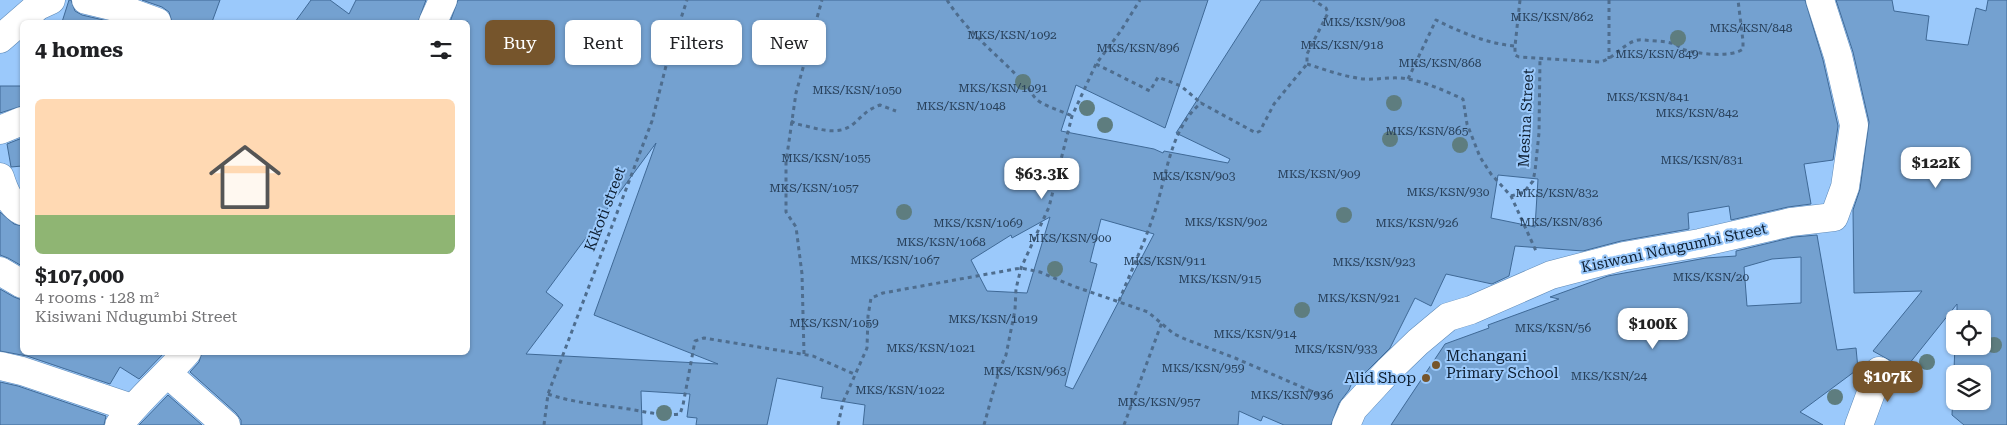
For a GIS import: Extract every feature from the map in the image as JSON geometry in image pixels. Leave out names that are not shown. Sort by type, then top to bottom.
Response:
[{"type":"street","points":[[26,20],[38,6],[51,0]]},
{"type":"street","points":[[86,0],[119,8],[151,20]]},
{"type":"street","points":[[434,20],[444,0]]},
{"type":"street","name":"Kisiwani Ndugumbi Street","points":[[1350,417],[1388,370],[1448,317],[1479,307],[1551,275],[1624,256],[1700,243],[1791,222],[1834,217],[1844,187],[1854,125],[1838,56],[1820,0]]},
{"type":"street","points":[[0,130],[20,122]]},
{"type":"street","points":[[0,177],[4,190],[20,210]]},
{"type":"street","points":[[0,271],[20,283]]},
{"type":"street","points":[[0,366],[22,371],[126,416],[184,355]]},
{"type":"street","points":[[1859,425],[1879,371]]},
{"type":"street","points":[[168,374],[226,425]]},
{"type":"path","name":"Kikoti street","points":[[544,425],[548,394],[652,121],[668,58],[687,0]]},
{"type":"path","points":[[804,354],[802,274],[796,227],[786,212],[786,162],[796,93],[822,0]]},
{"type":"path","points":[[947,0],[970,30],[1026,84],[1033,96],[1041,103],[1057,108],[1072,116]]},
{"type":"path","points":[[984,425],[999,371],[1006,355],[1021,268],[1050,207],[1072,116],[1096,64],[1120,32],[1140,0]]},
{"type":"path","points":[[1096,64],[1150,91],[1158,76],[1181,86],[1201,103],[1256,133],[1260,132],[1274,104],[1307,64],[1307,54],[1328,13],[1326,8],[1313,0]]},
{"type":"path","points":[[1408,79],[1436,20],[1470,35],[1504,45],[1515,46],[1520,0]]},
{"type":"path","points":[[1609,0],[1609,60]]},
{"type":"path","points":[[1609,60],[1634,41],[1642,39],[1676,44],[1682,50],[1700,53],[1725,54],[1739,52],[1743,49],[1743,41],[1738,0]]},
{"type":"path","name":"Mesina Street","points":[[1515,46],[1516,55],[1520,57],[1600,62],[1609,60]]},
{"type":"path","name":"Mesina Street","points":[[1511,196],[1524,192],[1533,181],[1539,133],[1540,58]]},
{"type":"path","points":[[1307,64],[1366,79],[1390,77],[1408,79],[1463,99],[1467,124],[1480,158],[1491,174],[1511,196],[1533,247],[1551,275]]},
{"type":"path","points":[[1119,301],[1156,210],[1172,148],[1187,117],[1201,103]]},
{"type":"path","points":[[791,121],[796,124],[831,131],[841,131],[852,125],[868,109],[880,105],[896,111]]},
{"type":"path","points":[[838,425],[843,402],[867,348],[868,316],[871,298],[883,292],[1021,268],[1040,272],[1073,286],[1148,312],[1174,334],[1235,358],[1350,417]]},
{"type":"path","points":[[1124,425],[1162,322]]},
{"type":"path","points":[[548,394],[565,400],[669,415],[680,414],[695,341],[704,338],[804,354],[854,374]]},
{"type":"building","points":[[69,0],[71,0],[75,11],[82,15],[103,20],[63,20]]},
{"type":"building","points":[[142,0],[220,0],[213,20],[171,20],[169,12],[162,7]]},
{"type":"building","points":[[311,0],[330,0],[349,14],[356,0],[426,0],[419,20],[296,20]]},
{"type":"building","points":[[458,0],[1208,0],[1165,128],[1076,85],[1061,131],[1154,149],[1163,153],[1164,151],[1228,163],[1230,159],[1176,133],[1261,0],[1805,0],[1823,60],[1838,126],[1833,160],[1804,164],[1811,204],[1788,207],[1731,220],[1729,206],[1688,213],[1689,229],[1621,241],[1583,251],[1515,246],[1509,276],[1492,284],[1446,274],[1431,306],[1415,298],[1390,348],[1363,375],[1356,372],[1349,390],[1339,403],[1331,425],[1284,425],[1263,416],[1261,421],[1239,411],[1238,425],[863,425],[865,405],[821,398],[823,387],[777,378],[767,425],[696,425],[697,418],[687,417],[690,394],[641,391],[642,425],[241,425],[241,420],[236,413],[190,372],[199,362],[201,355],[470,355],[470,20],[451,20]],"holes":[[[656,143],[594,315],[718,364],[526,354],[563,305],[546,292]],[[1498,175],[1538,179],[1535,227],[1491,218]],[[1050,217],[1027,293],[987,291],[971,260],[1011,235],[1012,238]],[[1101,219],[1154,234],[1073,389],[1065,386],[1097,264],[1090,262]]]},
{"type":"building","points":[[1836,0],[1892,0],[1894,11],[1929,16],[1926,40],[1968,45],[1976,8],[1986,11],[1988,0],[2007,0],[2007,425],[1964,425],[1952,415],[1952,410],[1991,410],[1991,365],[1954,365],[1955,355],[1991,355],[1991,310],[1957,310],[1957,304],[1952,310],[1946,310],[1946,318],[1901,374],[1894,368],[1891,361],[1873,351],[1922,291],[1854,293],[1853,210],[1860,189],[1869,122],[1853,52]]},
{"type":"building","points":[[0,86],[20,86],[20,107],[0,113]]},
{"type":"building","points":[[20,139],[20,166],[11,167],[7,144]]},
{"type":"building","points":[[0,212],[14,224],[20,226],[20,265],[0,255]]},
{"type":"building","points":[[1817,235],[1837,350],[1856,348],[1858,369],[1800,412],[1823,425],[1391,425],[1445,344],[1489,328],[1488,325],[1559,299],[1550,297],[1608,276],[1706,258],[1736,256],[1736,251],[1794,237]],"holes":[[[1801,257],[1801,303],[1747,306],[1744,267],[1772,259]]]},
{"type":"building","points":[[0,289],[20,299],[20,355],[0,351]]},
{"type":"building","points":[[22,355],[162,355],[139,379],[120,367],[110,384]]},
{"type":"building","points":[[0,382],[18,386],[106,416],[104,425],[0,425]]},
{"type":"building","points":[[168,395],[202,425],[139,425]]},
{"type":"place","name":"Mchangani Primary School","points":[[1436,365]]},
{"type":"place","name":"Alid Shop","points":[[1426,378]]}]
